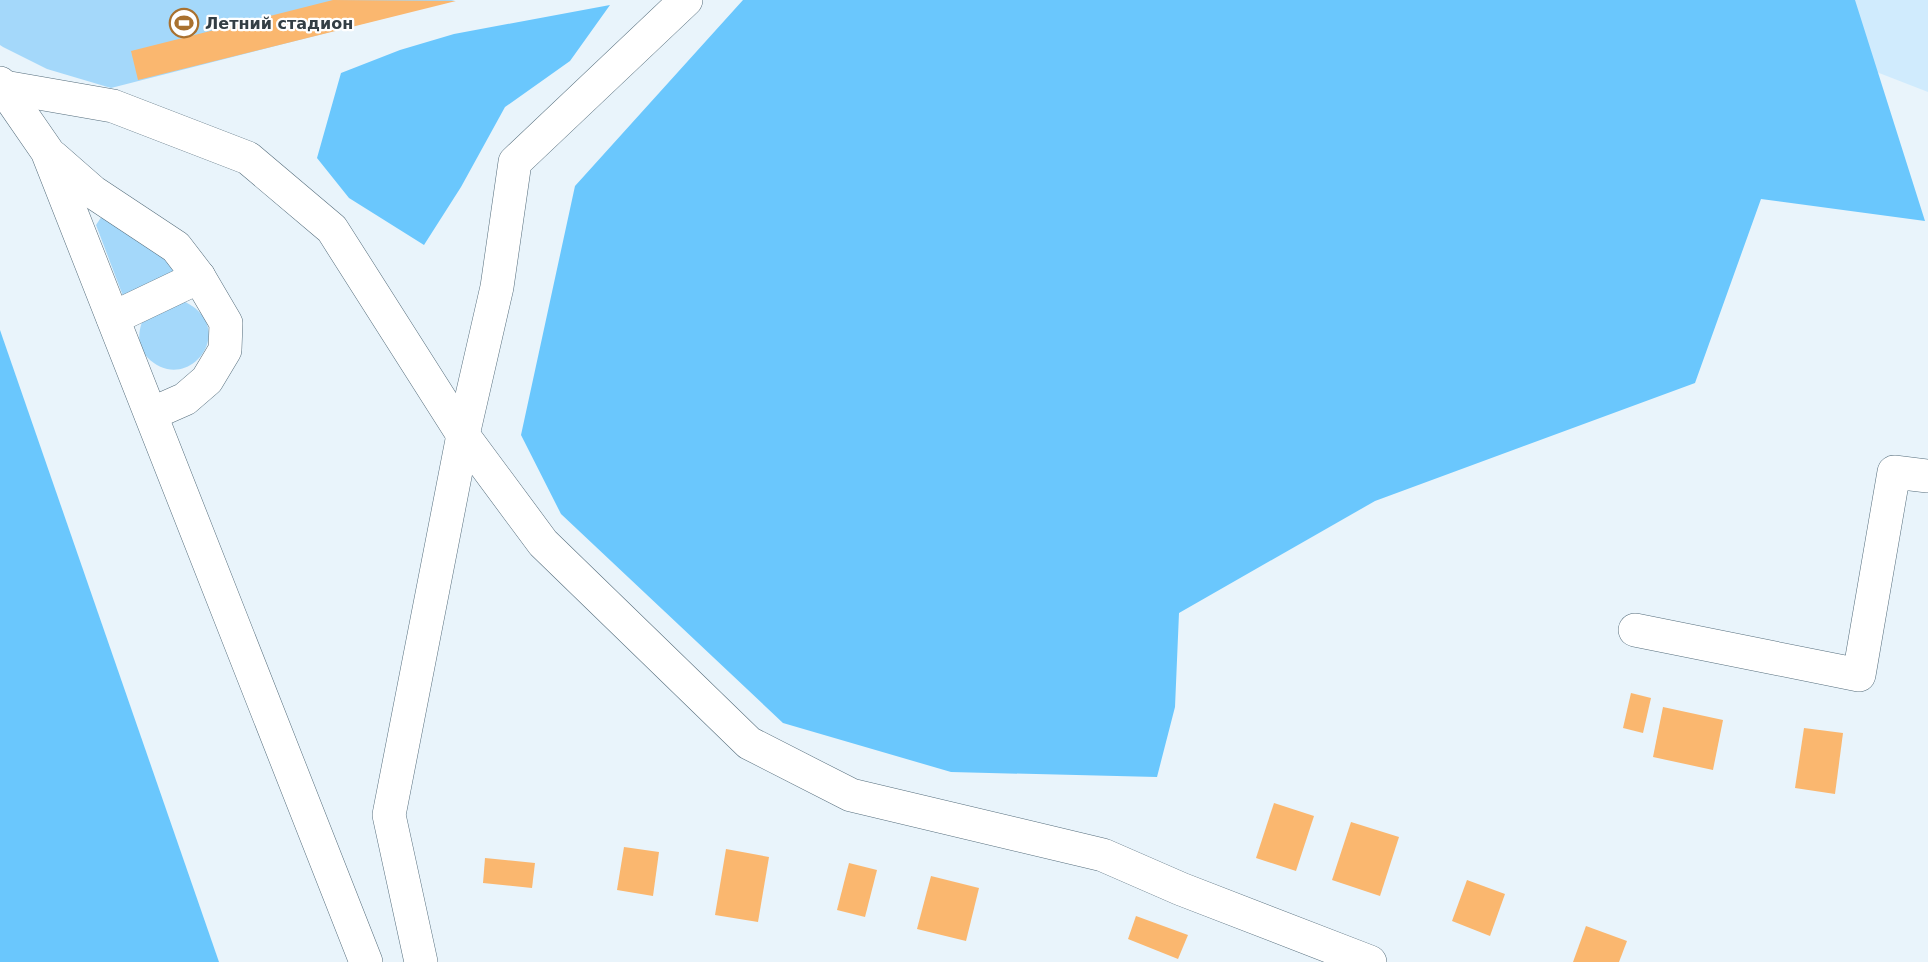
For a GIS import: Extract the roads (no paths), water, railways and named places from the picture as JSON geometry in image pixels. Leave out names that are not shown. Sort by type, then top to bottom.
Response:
[{"type":"street","points":[[421,962],[389,814],[463,435],[496,287],[515,162],[686,0]]},
{"type":"street","points":[[2,85],[113,106],[248,158],[332,229],[463,435],[543,543],[749,743],[852,795],[1103,855],[1181,889],[1370,962]]},
{"type":"street","points":[[2,85],[47,152],[366,962]]},
{"type":"street","points":[[47,152],[93,192],[176,247],[199,277],[226,323],[225,350],[207,380],[185,399],[152,414]]},
{"type":"street","points":[[113,318],[199,277]]},
{"type":"street","points":[[1635,630],[1859,675],[1894,472],[1928,476]]},
{"type":"place","name":"Летний стадион","points":[[184,23]]}]
